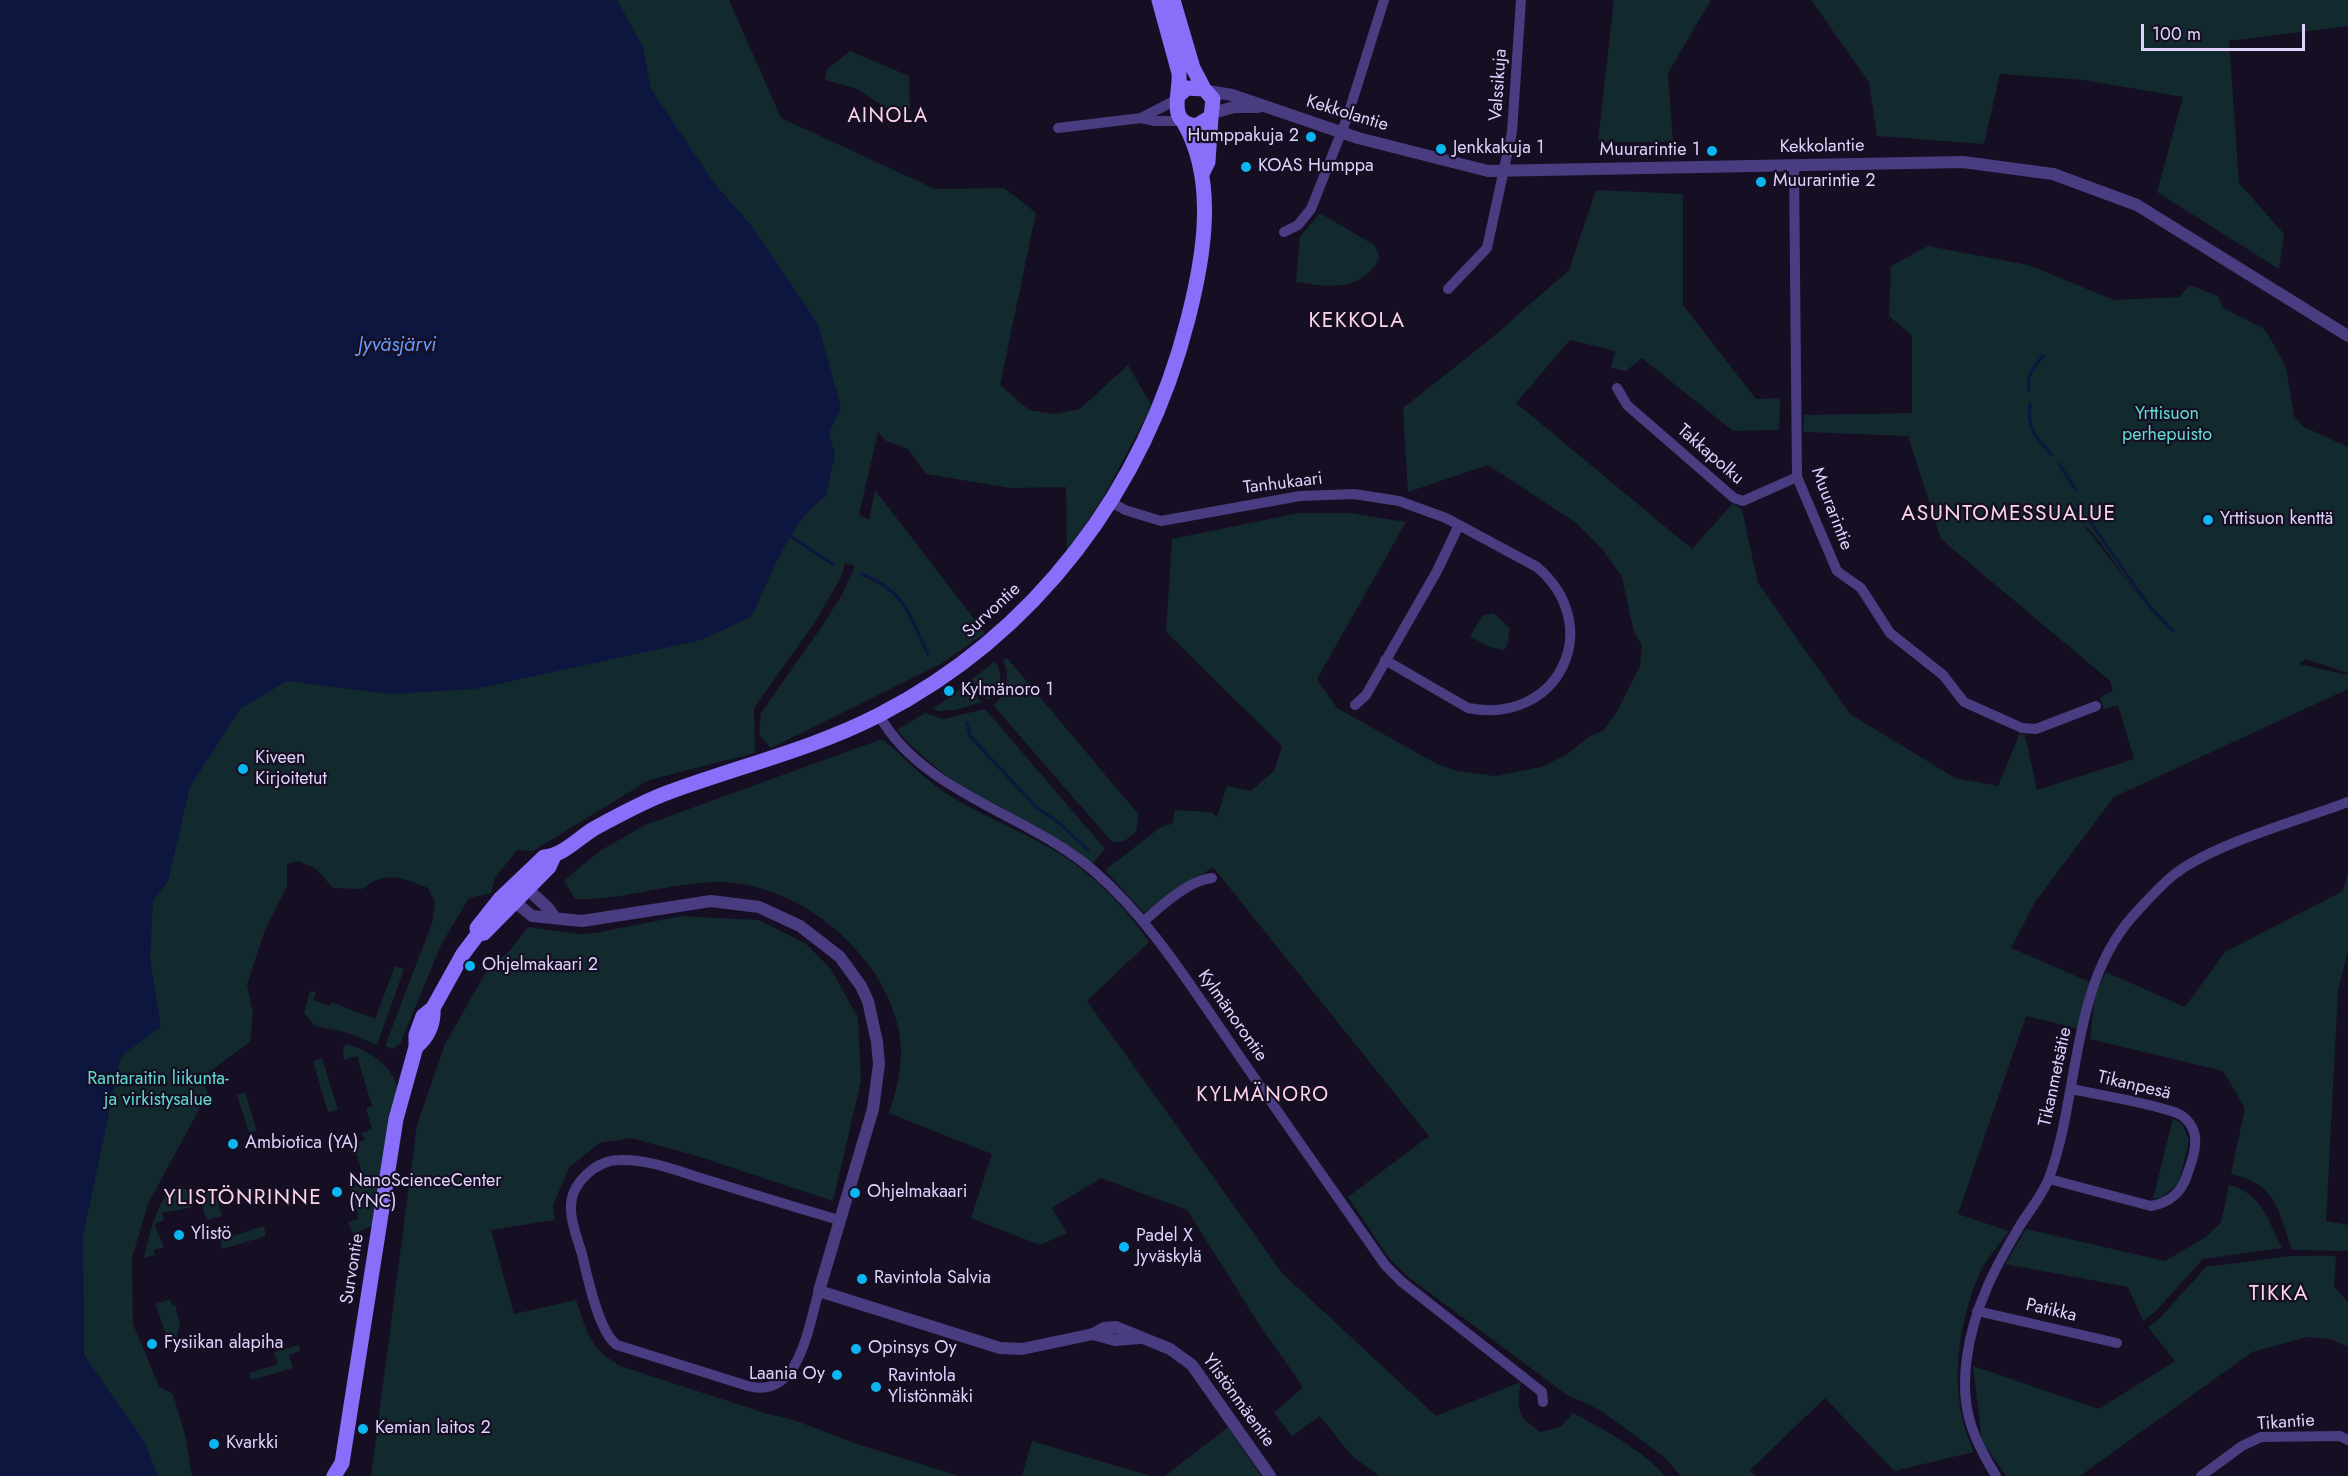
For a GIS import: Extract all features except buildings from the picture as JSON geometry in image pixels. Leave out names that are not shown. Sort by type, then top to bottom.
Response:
[{"type":"main road","points":[[1159,0],[1179,72],[1176,111],[1183,122],[1202,124],[1212,115],[1213,99],[1193,68],[1173,0]]},
{"type":"main road","points":[[1177,98],[1186,88],[1206,90]]},
{"type":"main road","name":"Survontie","points":[[1203,172],[1208,162],[1212,115]]},
{"type":"main road","name":"Survontie","points":[[340,1472],[396,1119],[416,1047],[416,1035],[423,1016],[433,1008],[463,954],[478,934],[484,933],[510,897],[523,884],[549,867],[554,856],[595,828],[661,795],[761,761],[879,715],[954,670],[998,635],[1054,579],[1111,502],[1154,417],[1180,349],[1196,288],[1205,204],[1203,172],[1183,122]]},
{"type":"street","points":[[1284,232],[1298,225],[1311,209],[1347,118],[1384,0]]},
{"type":"street","name":"Valssikuja","points":[[1449,289],[1487,248],[1512,132],[1521,0]]},
{"type":"street","name":"Kekkolantie","points":[[1206,90],[1232,94],[1262,107],[1340,132],[1488,171],[1964,162],[2053,174],[2137,205],[2348,336]]},
{"type":"street","points":[[1141,118],[1177,98]]},
{"type":"street","name":"Kekkolantie","points":[[1212,115],[1234,107],[1262,107]]},
{"type":"street","points":[[1058,128],[1141,118],[1183,122]]},
{"type":"street","name":"Muurarintie","points":[[1794,166],[1797,477],[1837,571],[1861,588],[1890,633],[1943,675],[1964,702],[2022,728],[2036,729],[2096,706]]},
{"type":"street","name":"Takkapolku","points":[[1617,388],[1628,405],[1734,498],[1743,501],[1797,477]]},
{"type":"street","name":"Tanhukaari","points":[[1111,502],[1125,510],[1161,521],[1300,496],[1354,494],[1399,501],[1459,525],[1537,567],[1549,578],[1564,599],[1571,621],[1568,657],[1557,676],[1532,700],[1508,709],[1481,710],[1456,702],[1385,660]]},
{"type":"street","points":[[1355,705],[1366,695],[1437,571],[1459,525]]},
{"type":"street","name":"Kylmänorontie","points":[[879,715],[890,734],[908,751],[948,782],[1093,870],[1144,921],[1385,1265],[1402,1282],[1542,1392],[1543,1402]]},
{"type":"street","name":"Tikanmetsätie","points":[[1996,1476],[1976,1443],[1964,1399],[1967,1359],[1977,1311],[1994,1269],[2049,1179],[2072,1089],[2090,994],[2110,951],[2125,927],[2154,894],[2171,878],[2207,854],[2348,802]]},
{"type":"street","points":[[1144,921],[1171,897],[1203,879],[1212,878]]},
{"type":"street","points":[[523,884],[554,916]]},
{"type":"street","points":[[510,897],[532,916],[554,916],[582,921],[687,904],[733,903],[779,915],[818,938],[840,957],[861,986],[868,1002],[878,1042],[879,1064],[873,1109],[795,1366],[785,1380],[770,1387],[748,1386],[617,1345],[606,1334],[570,1209],[584,1176],[595,1168],[618,1160],[631,1160],[677,1171],[839,1220]]},
{"type":"street","name":"Tikanpesä","points":[[2049,1179],[2151,1206],[2162,1204],[2175,1195],[2184,1186],[2189,1169],[2196,1140],[2187,1120],[2178,1114],[2072,1089]]},
{"type":"street","name":"Ylistönmäentie","points":[[819,1291],[1000,1348],[1022,1349],[1068,1337],[1093,1334],[1115,1340],[1139,1338],[1170,1349],[1192,1365],[1270,1476]]},
{"type":"street","name":"Patikka","points":[[1977,1311],[2116,1343]]},
{"type":"street","name":"Tikantie","points":[[2201,1476],[2242,1446],[2261,1437],[2340,1436],[2348,1440]]},
{"type":"green space","name":"Rantaraitin liikunta- ja virkistysalue","points":[[549,0],[729,0],[781,118],[935,189],[1004,188],[1036,213],[1000,385],[1029,410],[1054,414],[1080,409],[1128,365],[1152,406],[1103,498],[1067,551],[1066,487],[1010,488],[926,474],[908,449],[886,441],[878,432],[859,515],[869,520],[875,490],[985,633],[941,664],[771,748],[759,735],[761,713],[842,595],[855,566],[845,563],[841,577],[815,622],[754,708],[755,753],[649,780],[533,851],[517,850],[495,878],[491,893],[469,898],[441,945],[400,1044],[393,1049],[385,1046],[432,923],[435,903],[428,888],[402,878],[386,877],[362,889],[333,888],[316,869],[299,861],[287,864],[287,886],[265,930],[247,985],[253,1013],[250,1042],[202,1077],[208,1093],[148,1204],[132,1258],[133,1324],[159,1386],[173,1394],[185,1435],[192,1476],[132,1476],[53,1281],[149,810]]},
{"type":"green space","points":[[1614,0],[1711,0],[1668,73],[1673,142],[1598,142]]},
{"type":"green space","points":[[1811,0],[2348,0],[2348,26],[2229,41],[2239,183],[2284,234],[2279,269],[2157,192],[2183,97],[2084,80],[2000,74],[1984,144],[1877,136],[1869,82]]},
{"type":"green space","points":[[850,51],[909,76],[910,108],[901,117],[855,88],[825,80],[827,69]]},
{"type":"green space","name":"Yrttisuon perhepuisto","points":[[1596,190],[1683,194],[1683,305],[1756,399],[1780,398],[1779,430],[1733,431],[1642,358],[1626,371],[1611,368],[1615,351],[1570,340],[1516,403],[1692,549],[1733,503],[1742,510],[1758,583],[1850,714],[1955,778],[1998,786],[2020,733],[2025,735],[2037,790],[2134,759],[2118,705],[2104,709],[2100,697],[2113,691],[2110,681],[1941,539],[1908,436],[1803,432],[1804,415],[1912,413],[1912,336],[1889,316],[1891,266],[1928,246],[2028,265],[2114,300],[2179,297],[2190,285],[2218,296],[2223,308],[2263,328],[2273,343],[2286,368],[2294,416],[2302,426],[2348,447],[2348,673],[2306,659],[2299,664],[2348,675],[2348,689],[2114,797],[2035,902],[2011,948],[2090,982],[2086,992],[2080,1029],[2026,1016],[1958,1214],[2009,1231],[1978,1277],[1964,1319],[1960,1341],[1958,1387],[1966,1431],[1974,1452],[1894,1471],[1825,1398],[1750,1470],[1755,1476],[1681,1476],[1663,1456],[1600,1410],[1567,1395],[1407,1276],[1389,1258],[1348,1197],[1429,1136],[1213,867],[1144,913],[1105,870],[1161,827],[1172,824],[1175,810],[1211,812],[1217,817],[1227,786],[1251,791],[1274,771],[1282,746],[1166,632],[1172,539],[1299,513],[1350,513],[1406,522],[1317,679],[1337,708],[1437,764],[1457,771],[1495,776],[1541,767],[1567,754],[1590,736],[1603,731],[1616,713],[1640,666],[1642,645],[1634,632],[1622,577],[1602,549],[1576,523],[1488,465],[1408,492],[1403,408],[1488,341],[1569,270]],"holes":[[[2082,522],[2100,542],[2141,599]]]},
{"type":"green space","points":[[1320,213],[1374,245],[1380,257],[1364,277],[1344,285],[1333,286],[1296,282],[1300,237]]},
{"type":"green space","points":[[1494,613],[1510,629],[1507,646],[1503,650],[1487,646],[1470,636],[1482,616]]},
{"type":"green space","points":[[1007,658],[1139,815],[1136,832],[1128,838],[1112,842],[993,705],[1002,696],[1006,685],[1007,673],[1003,661]]},
{"type":"green space","points":[[995,661],[1000,672],[1000,682],[996,692],[988,700],[971,680]]},
{"type":"green space","points":[[966,685],[982,702],[955,710],[935,711],[934,708]]},
{"type":"green space","points":[[985,709],[1105,849],[1092,864],[963,787],[916,750],[897,730],[925,713],[943,719]]},
{"type":"green space","points":[[882,739],[941,790],[1023,833],[1078,866],[1105,889],[1139,928],[1149,942],[1087,1001],[1282,1273],[1436,1416],[1521,1382],[1520,1411],[1527,1421],[1540,1432],[1561,1427],[1573,1413],[1634,1449],[1665,1476],[1379,1476],[1351,1455],[1320,1416],[1292,1436],[1274,1413],[1303,1387],[1257,1321],[1187,1210],[1101,1178],[1052,1208],[1067,1233],[1040,1245],[971,1218],[992,1154],[889,1113],[901,1064],[901,1046],[895,1015],[882,985],[863,957],[839,933],[811,912],[782,896],[750,886],[719,882],[701,883],[611,897],[575,899],[564,881],[598,852],[645,825]]},
{"type":"green space","points":[[2348,872],[2348,951],[2338,991],[2326,1221],[2348,1225],[2348,1251],[2292,1250],[2279,1211],[2267,1192],[2246,1178],[2231,1174],[2245,1108],[2223,1071],[2090,1039],[2095,994],[2106,972],[2185,1007],[2225,952],[2343,891]]},
{"type":"green space","points":[[681,916],[759,920],[806,944],[831,969],[858,1018],[861,1081],[833,1201],[697,1156],[631,1138],[599,1143],[569,1168],[553,1205],[555,1220],[491,1230],[514,1314],[576,1300],[590,1338],[601,1352],[620,1366],[768,1414],[794,1420],[857,1444],[959,1476],[371,1476],[417,1125],[445,1044],[486,972],[510,950],[528,927],[577,934],[595,933]]},
{"type":"green space","points":[[395,966],[404,969],[377,1045],[345,1032],[315,1026],[304,1013],[310,991],[316,992],[313,1000],[330,1006],[332,1002],[375,1019]]},
{"type":"green space","points":[[346,1044],[362,1049],[377,1059],[390,1072],[397,1086],[374,1225],[353,1234],[348,1222],[359,1219],[350,1186],[361,1183],[359,1177],[363,1176],[357,1155],[353,1155],[350,1144],[365,1140],[361,1133],[372,1129],[366,1108],[372,1106],[357,1056],[344,1060],[343,1047]]},
{"type":"green space","points":[[322,1058],[338,1110],[328,1112],[313,1061]]},
{"type":"green space","points":[[245,1092],[257,1131],[249,1133],[237,1095]]},
{"type":"green space","points":[[2173,1118],[2182,1124],[2189,1140],[2179,1183],[2162,1197],[2153,1199]]},
{"type":"green space","points":[[2229,1185],[2249,1194],[2263,1209],[2282,1248],[2203,1259],[2155,1312],[2143,1321],[2128,1287],[2005,1264],[2026,1229],[2165,1261],[2206,1237],[2221,1223]]},
{"type":"green space","points":[[180,1186],[188,1192],[193,1207],[162,1213],[164,1220],[154,1224],[164,1247],[154,1250],[155,1255],[144,1258],[152,1228],[160,1205],[173,1189]]},
{"type":"green space","points":[[210,1187],[214,1188],[222,1216],[207,1220],[197,1193]]},
{"type":"green space","points":[[264,1226],[266,1236],[222,1249],[220,1240]]},
{"type":"green space","points":[[2289,1256],[2336,1256],[2334,1287],[2348,1302],[2348,1347],[2331,1339],[2307,1337],[2252,1352],[2080,1476],[2006,1476],[1982,1441],[1973,1366],[2099,1409],[2175,1361],[2148,1327],[2160,1318],[2206,1267]]},
{"type":"green space","points":[[170,1300],[172,1305],[175,1305],[180,1324],[177,1334],[178,1341],[169,1344],[156,1306],[157,1303]]},
{"type":"green space","points":[[299,1345],[300,1351],[289,1355],[293,1368],[251,1380],[249,1373],[278,1364],[274,1352]]},
{"type":"green space","points":[[1228,1427],[1261,1476],[1165,1476]]},
{"type":"green space","points":[[1032,1441],[1151,1476],[1022,1476]]},
{"type":"water","name":"Jyväsjärvi","points":[[0,0],[617,0],[643,47],[651,89],[714,183],[751,225],[818,324],[841,408],[829,432],[835,455],[826,496],[802,519],[792,534],[753,613],[748,618],[701,640],[474,689],[390,694],[287,681],[240,709],[190,787],[168,881],[153,900],[150,959],[161,1027],[125,1053],[120,1061],[83,1236],[84,1355],[144,1441],[158,1476],[0,1476]]},
{"type":"waterway","points":[[2029,391],[2029,376],[2043,356]]},
{"type":"waterway","points":[[2030,404],[2031,427],[2052,455]]},
{"type":"waterway","points":[[2059,464],[2076,490]]},
{"type":"waterway","points":[[2075,509],[2091,523],[2149,606],[2173,631]]},
{"type":"waterway","points":[[792,537],[834,565]]},
{"type":"waterway","points":[[861,574],[888,588],[897,596],[910,616],[928,654]]},
{"type":"waterway","points":[[967,723],[970,736],[1036,807],[1059,823],[1088,850]]},
{"type":"place","name":"Humppakuja 2","points":[[1311,137]]},
{"type":"place","name":"Jenkkakuja 1","points":[[1441,149]]},
{"type":"place","name":"Muurarintie 1","points":[[1712,151]]},
{"type":"place","name":"KOAS Humppa","points":[[1246,167]]},
{"type":"place","name":"Muurarintie 2","points":[[1761,182]]},
{"type":"place","name":"Yrttisuon kenttä","points":[[2208,520]]},
{"type":"place","name":"Kylmänoro 1","points":[[949,691]]},
{"type":"place","name":"Kiveen Kirjoitetut","points":[[243,769]]},
{"type":"place","name":"Ohjelmakaari 2","points":[[470,966]]},
{"type":"place","name":"Ambiotica (YA)","points":[[233,1144]]},
{"type":"place","name":"NanoScienceCenter (YNC)","points":[[337,1192]]},
{"type":"place","name":"Ohjelmakaari","points":[[855,1193]]},
{"type":"place","name":"Ylistö","points":[[179,1235]]},
{"type":"place","name":"Padel X Jyväskylä","points":[[1124,1247]]},
{"type":"place","name":"Ravintola Salvia","points":[[862,1279]]},
{"type":"place","name":"Fysiikan alapiha","points":[[152,1344]]},
{"type":"place","name":"Opinsys Oy","points":[[856,1349]]},
{"type":"place","name":"Laania Oy","points":[[837,1375]]},
{"type":"place","name":"Ravintola Ylistönmäki","points":[[876,1387]]},
{"type":"place","name":"Kemian laitos 2","points":[[363,1429]]},
{"type":"place","name":"Kvarkki","points":[[214,1444]]},
{"type":"district","name":"AINOLA","points":[[888,117]]},
{"type":"district","name":"KEKKOLA","points":[[1357,322]]},
{"type":"district","name":"ASUNTOMESSUALUE","points":[[2009,515]]},
{"type":"district","name":"KYLMÄNORO","points":[[1263,1096]]},
{"type":"district","name":"YLISTÖNRINNE","points":[[243,1199]]},
{"type":"district","name":"TIKKA","points":[[2279,1295]]}]
